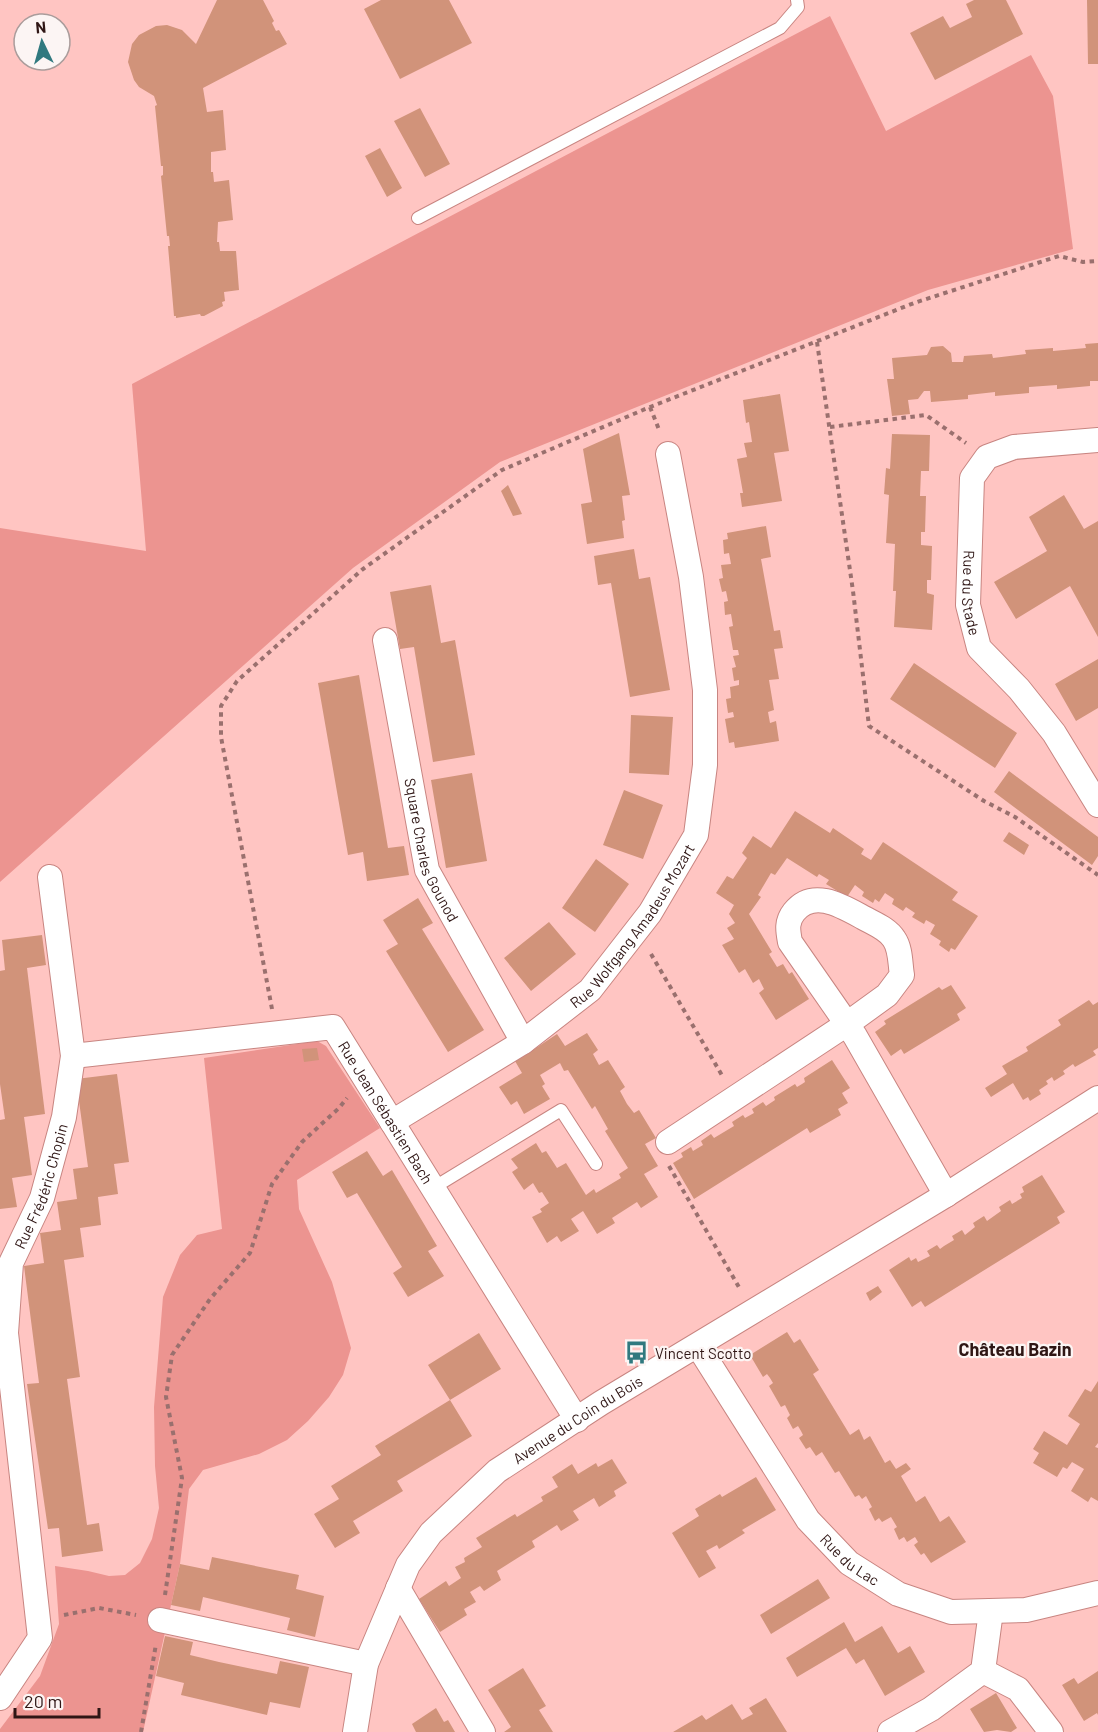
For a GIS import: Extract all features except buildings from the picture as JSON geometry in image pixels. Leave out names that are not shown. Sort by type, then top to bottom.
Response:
[{"type":"street","points":[[987,457],[1014,447],[1098,440]]},
{"type":"street","name":"Rue Wolfgang Amadeus Mozart","points":[[392,1122],[523,1042],[590,990],[650,913],[696,835],[705,765],[705,690],[691,577],[668,454]]},
{"type":"street","name":"Rue du Stade","points":[[987,457],[972,478],[968,605],[979,648],[1019,689],[1054,733],[1098,805]]},
{"type":"street","name":"Square Charles Gounod","points":[[386,640],[428,870],[523,1042]]},
{"type":"street","name":"Rue Frédéric Chopin","points":[[0,1698],[40,1638],[6,1333],[11,1263],[42,1198],[64,1117],[72,1056],[50,877]]},
{"type":"street","points":[[668,1142],[847,1024],[887,995],[902,975],[895,940],[885,929],[842,907],[816,899],[801,903],[791,915],[787,928],[790,942],[847,1024],[946,1195]]},
{"type":"street","name":"Rue Jean Sébastien Bach","points":[[72,1056],[333,1027],[577,1420]]},
{"type":"street","name":"Avenue du Coin du Bois","points":[[355,1732],[366,1664],[408,1565],[431,1533],[497,1471],[601,1403],[946,1195],[1098,1098]]},
{"type":"street","name":"Rue du Lac","points":[[698,1346],[808,1520],[849,1563],[898,1594],[951,1612],[1026,1610],[1098,1593]]},
{"type":"street","points":[[398,1588],[483,1732]]},
{"type":"street","points":[[891,1732],[931,1709],[983,1671],[991,1611]]},
{"type":"street","points":[[160,1620],[366,1664]]},
{"type":"street","points":[[983,1671],[1018,1689],[1051,1732]]},
{"type":"lane","points":[[418,218],[780,28],[798,7],[797,0]]},
{"type":"lane","points":[[433,1188],[561,1110],[596,1164]]},
{"type":"path","points":[[277,1034],[221,737],[221,706],[237,681],[363,569],[502,470],[662,403],[914,303],[1059,256],[1083,262],[1098,261]]},
{"type":"path","points":[[817,342],[853,591],[869,726],[984,801],[1015,817],[1098,875]]},
{"type":"path","points":[[830,427],[926,415],[987,457]]},
{"type":"path","points":[[636,930],[736,1098]]},
{"type":"path","points":[[141,1732],[171,1564],[182,1478],[166,1398],[172,1355],[210,1299],[250,1252],[272,1184],[302,1142],[339,1108],[363,1076]]},
{"type":"path","points":[[668,1142],[664,1158],[753,1312]]},
{"type":"path","points":[[38,1622],[99,1608],[160,1620]]},
{"type":"shaded area","points":[[830,16],[886,131],[1031,55],[1053,96],[1073,249],[928,290],[500,462],[353,568],[0,882],[0,528],[146,551],[132,384]]},
{"type":"shaded area","points":[[317,1041],[326,1046],[380,1128],[297,1180],[299,1209],[332,1282],[351,1348],[343,1375],[329,1397],[287,1440],[259,1454],[203,1470],[189,1489],[180,1564],[143,1732],[0,1732],[40,1676],[59,1624],[55,1566],[109,1576],[125,1575],[140,1563],[152,1539],[159,1508],[155,1466],[154,1407],[163,1297],[180,1255],[197,1235],[222,1229],[204,1058]]},
{"type":"place","name":"Vincent Scotto","points":[[637,1353]]},
{"type":"district","name":"Château Bazin","points":[[1015,1349]]}]
